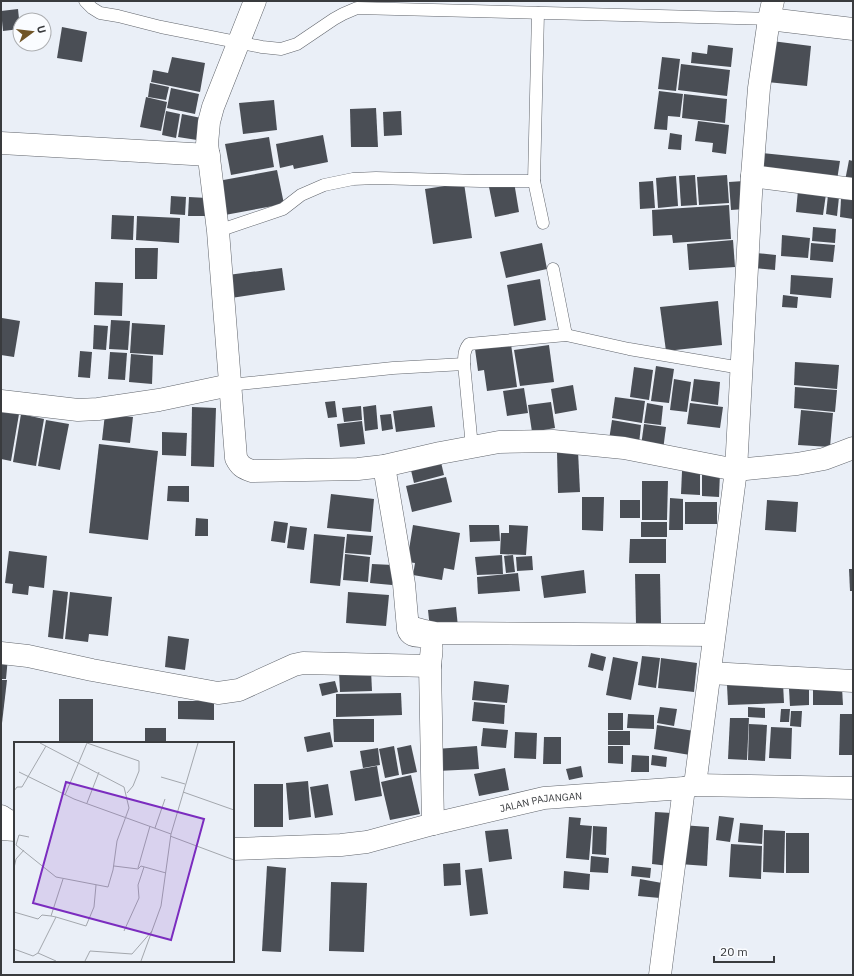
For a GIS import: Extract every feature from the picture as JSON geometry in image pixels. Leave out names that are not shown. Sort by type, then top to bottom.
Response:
[{"type":"street","points":[[255,1],[212,107],[208,122],[207,144],[218,231],[236,458],[239,464],[243,467],[252,471],[358,469],[384,466],[499,442],[553,441],[624,448],[736,470],[797,464],[824,459],[853,448]]},
{"type":"street","points":[[660,975],[690,786],[710,673],[736,470],[752,176],[759,88],[771,10],[853,29]]},
{"type":"street","points":[[1,143],[209,155]]},
{"type":"street","points":[[752,176],[853,189]]},
{"type":"street","points":[[1,401],[78,410],[98,409],[159,400],[230,385]]},
{"type":"street","points":[[384,466],[404,584],[407,626],[409,633],[413,635],[425,636],[430,640],[432,645],[430,666],[433,824]]},
{"type":"street","points":[[407,626],[425,632],[435,633],[714,635]]},
{"type":"street","points":[[1,653],[28,656],[92,670],[218,693],[239,690],[303,663],[430,666]]},
{"type":"street","points":[[710,673],[853,681]]},
{"type":"street","name":"JALAN PAJANGAN","points":[[234,849],[341,845],[373,840],[433,824],[544,798],[690,786],[853,788]]},
{"type":"street","points":[[1,816],[14,824]]},
{"type":"street","points":[[1,829],[14,830]]},
{"type":"lane","points":[[85,1],[100,13],[118,16],[161,28],[262,47],[281,49],[297,44],[334,19],[357,8],[538,13],[771,10]]},
{"type":"lane","points":[[538,13],[534,181],[543,223]]},
{"type":"lane","points":[[218,231],[283,209],[301,195],[324,185],[353,179],[376,178],[534,181]]},
{"type":"lane","points":[[553,269],[566,336]]},
{"type":"lane","points":[[472,447],[464,364],[464,352],[468,344],[566,336],[629,349],[741,368]]},
{"type":"lane","points":[[230,385],[393,368],[464,364]]},
{"type":"building","points":[[18,9],[18,12],[12,12],[12,30],[3,31],[1,11]]},
{"type":"building","points":[[62,27],[87,32],[82,62],[57,58]]},
{"type":"building","points":[[772,41],[811,46],[807,86],[767,82]]},
{"type":"building","points":[[708,45],[733,48],[731,67],[691,63],[692,52],[707,54]]},
{"type":"building","points":[[172,57],[205,63],[200,92],[151,82],[153,70],[168,73]]},
{"type":"building","points":[[662,57],[680,59],[676,91],[658,89]]},
{"type":"building","points":[[681,64],[730,70],[727,96],[678,90]]},
{"type":"building","points":[[150,83],[169,87],[166,100],[148,97]]},
{"type":"building","points":[[171,88],[199,94],[195,114],[167,108]]},
{"type":"building","points":[[659,91],[683,94],[680,117],[668,116],[667,130],[654,129]]},
{"type":"building","points":[[684,94],[727,99],[725,123],[682,118]]},
{"type":"building","points":[[146,97],[167,102],[161,131],[140,127]]},
{"type":"building","points":[[274,100],[277,130],[243,134],[239,103]]},
{"type":"building","points":[[376,108],[378,147],[351,147],[350,109]]},
{"type":"building","points":[[166,111],[180,114],[176,138],[162,135]]},
{"type":"building","points":[[401,111],[402,135],[384,136],[383,112]]},
{"type":"building","points":[[182,114],[201,118],[197,140],[178,137]]},
{"type":"building","points":[[698,121],[729,125],[726,154],[712,152],[713,143],[695,141]]},
{"type":"building","points":[[670,133],[682,135],[681,150],[668,149]]},
{"type":"building","points":[[323,135],[328,162],[294,169],[293,165],[280,168],[276,144]]},
{"type":"building","points":[[269,137],[274,167],[231,175],[225,144]]},
{"type":"building","points":[[762,153],[840,161],[837,180],[760,171]]},
{"type":"building","points":[[849,160],[853,161],[853,183],[845,181]]},
{"type":"building","points":[[277,170],[284,204],[225,215],[218,181]]},
{"type":"building","points":[[695,175],[697,205],[681,206],[679,176]]},
{"type":"building","points":[[727,175],[729,203],[699,205],[697,177]]},
{"type":"building","points":[[676,176],[678,206],[658,208],[656,178]]},
{"type":"building","points":[[653,181],[655,208],[640,209],[639,182]]},
{"type":"building","points":[[744,181],[745,209],[731,210],[729,182]]},
{"type":"building","points":[[514,182],[519,212],[495,217],[489,187]]},
{"type":"building","points":[[464,183],[472,238],[433,244],[425,189]]},
{"type":"building","points":[[798,190],[826,194],[823,215],[796,212]]},
{"type":"building","points":[[828,195],[839,197],[837,216],[826,214]]},
{"type":"building","points":[[171,196],[186,197],[185,215],[170,214]]},
{"type":"building","points":[[189,197],[207,198],[206,216],[188,216]]},
{"type":"building","points":[[841,199],[853,200],[853,219],[840,217]]},
{"type":"building","points":[[729,205],[731,239],[673,243],[672,235],[653,236],[652,210]]},
{"type":"building","points":[[112,215],[134,216],[133,240],[111,239]]},
{"type":"building","points":[[137,216],[180,218],[179,243],[136,240]]},
{"type":"building","points":[[813,227],[836,229],[835,243],[812,241]]},
{"type":"building","points":[[782,235],[810,238],[808,258],[781,256]]},
{"type":"building","points":[[733,240],[735,267],[689,270],[687,244]]},
{"type":"building","points":[[542,243],[547,269],[506,278],[500,252]]},
{"type":"building","points":[[811,243],[835,245],[833,262],[810,260]]},
{"type":"building","points":[[135,248],[158,248],[157,279],[135,279]]},
{"type":"building","points":[[756,253],[776,255],[775,270],[755,268]]},
{"type":"building","points":[[282,268],[285,290],[231,298],[228,275]]},
{"type":"building","points":[[791,275],[833,278],[831,298],[790,294]]},
{"type":"building","points":[[540,279],[546,320],[514,326],[507,285]]},
{"type":"building","points":[[95,282],[123,283],[122,316],[94,315]]},
{"type":"building","points":[[783,295],[798,297],[797,308],[782,307]]},
{"type":"building","points":[[718,301],[722,345],[666,351],[660,307]]},
{"type":"building","points":[[2,318],[20,321],[14,357],[1,355]]},
{"type":"building","points":[[111,320],[130,321],[128,350],[109,349]]},
{"type":"building","points":[[132,323],[165,325],[163,355],[130,353]]},
{"type":"building","points":[[94,325],[108,326],[106,350],[93,349]]},
{"type":"building","points":[[511,344],[517,387],[487,391],[484,370],[478,371],[475,349]]},
{"type":"building","points":[[549,345],[554,382],[520,386],[514,350]]},
{"type":"building","points":[[80,351],[92,352],[90,378],[78,377]]},
{"type":"building","points":[[110,352],[127,353],[125,380],[108,379]]},
{"type":"building","points":[[131,354],[153,356],[152,384],[129,382]]},
{"type":"building","points":[[795,362],[839,365],[837,389],[794,385]]},
{"type":"building","points":[[656,366],[674,369],[669,403],[651,401]]},
{"type":"building","points":[[634,367],[653,370],[649,400],[630,397]]},
{"type":"building","points":[[674,379],[691,382],[687,412],[670,410]]},
{"type":"building","points":[[694,379],[720,382],[718,405],[691,401]]},
{"type":"building","points":[[573,385],[577,410],[555,414],[551,389]]},
{"type":"building","points":[[795,387],[837,390],[835,412],[794,408]]},
{"type":"building","points":[[524,388],[528,413],[507,416],[503,391]]},
{"type":"building","points":[[615,397],[645,401],[642,423],[612,418]]},
{"type":"building","points":[[335,401],[337,417],[328,418],[325,402]]},
{"type":"building","points":[[551,402],[555,428],[532,432],[528,405]]},
{"type":"building","points":[[647,403],[663,406],[661,425],[644,423]]},
{"type":"building","points":[[690,403],[723,407],[720,428],[687,424]]},
{"type":"building","points":[[376,405],[378,429],[365,431],[363,407]]},
{"type":"building","points":[[361,406],[362,420],[344,422],[342,408]]},
{"type":"building","points":[[432,406],[435,427],[396,432],[393,411]]},
{"type":"building","points":[[192,407],[216,408],[214,467],[191,466]]},
{"type":"building","points":[[801,410],[833,413],[830,447],[798,445]]},
{"type":"building","points":[[1,411],[19,414],[11,461],[1,459]]},
{"type":"building","points":[[21,414],[44,419],[36,466],[13,462]]},
{"type":"building","points":[[105,414],[133,417],[130,443],[102,440]]},
{"type":"building","points":[[391,414],[393,429],[382,431],[380,415]]},
{"type":"building","points":[[46,420],[69,424],[60,470],[38,466]]},
{"type":"building","points":[[612,420],[641,425],[639,444],[609,440]]},
{"type":"building","points":[[362,421],[365,444],[340,447],[337,424]]},
{"type":"building","points":[[644,424],[666,427],[663,450],[641,446]]},
{"type":"building","points":[[162,432],[187,433],[186,456],[162,455]]},
{"type":"building","points":[[99,444],[158,451],[148,540],[89,533]]},
{"type":"building","points":[[578,451],[580,492],[558,493],[557,452]]},
{"type":"building","points":[[440,458],[444,475],[414,483],[410,466]]},
{"type":"building","points":[[682,471],[700,472],[700,495],[681,494]]},
{"type":"building","points":[[702,472],[720,472],[719,497],[702,496]]},
{"type":"building","points":[[446,477],[452,502],[412,512],[406,486]]},
{"type":"building","points":[[642,481],[668,481],[667,520],[642,520]]},
{"type":"building","points":[[168,486],[189,486],[189,502],[167,501]]},
{"type":"building","points":[[331,494],[374,499],[371,532],[327,528]]},
{"type":"building","points":[[582,497],[604,497],[603,531],[582,530]]},
{"type":"building","points":[[670,498],[683,499],[683,530],[669,530]]},
{"type":"building","points":[[620,500],[640,500],[640,518],[620,518]]},
{"type":"building","points":[[767,500],[798,502],[796,532],[765,530]]},
{"type":"building","points":[[685,502],[717,502],[717,524],[685,524]]},
{"type":"building","points":[[196,518],[208,519],[208,536],[195,536]]},
{"type":"building","points":[[274,521],[288,523],[285,543],[271,541]]},
{"type":"building","points":[[641,522],[667,522],[667,537],[641,537]]},
{"type":"building","points":[[413,525],[460,533],[454,570],[444,568],[442,580],[413,575],[415,563],[407,562]]},
{"type":"building","points":[[469,525],[499,525],[500,541],[470,542]]},
{"type":"building","points":[[509,525],[528,526],[526,555],[500,554],[501,533],[509,533]]},
{"type":"building","points":[[290,526],[307,528],[304,550],[287,548]]},
{"type":"building","points":[[314,534],[345,537],[340,586],[310,583]]},
{"type":"building","points":[[347,534],[373,536],[371,555],[345,553]]},
{"type":"building","points":[[630,539],[666,539],[666,563],[629,563]]},
{"type":"building","points":[[9,551],[47,556],[44,588],[29,586],[28,595],[12,593],[13,584],[5,583]]},
{"type":"building","points":[[345,554],[370,557],[368,582],[343,580]]},
{"type":"building","points":[[502,555],[503,574],[477,575],[475,557]]},
{"type":"building","points":[[513,555],[515,572],[506,573],[504,556]]},
{"type":"building","points":[[532,556],[533,570],[517,571],[516,557]]},
{"type":"building","points":[[372,564],[393,565],[392,585],[370,583]]},
{"type":"building","points":[[849,569],[853,569],[853,591],[850,591]]},
{"type":"building","points":[[584,570],[586,593],[544,598],[541,576]]},
{"type":"building","points":[[518,573],[520,591],[478,594],[477,577]]},
{"type":"building","points":[[635,574],[660,574],[661,623],[636,624]]},
{"type":"building","points":[[53,590],[68,592],[63,639],[48,637]]},
{"type":"building","points":[[70,592],[112,597],[108,636],[89,634],[88,642],[65,639]]},
{"type":"building","points":[[348,592],[389,595],[386,626],[346,623]]},
{"type":"building","points":[[456,607],[458,627],[430,629],[428,610]]},
{"type":"building","points":[[168,636],[189,639],[185,670],[165,667]]},
{"type":"building","points":[[591,653],[606,657],[603,671],[588,667]]},
{"type":"building","points":[[1,656],[8,657],[6,679],[1,679]]},
{"type":"building","points":[[642,656],[660,658],[656,688],[638,685]]},
{"type":"building","points":[[613,657],[638,662],[631,700],[606,695]]},
{"type":"building","points":[[661,658],[697,663],[694,692],[658,688]]},
{"type":"building","points":[[371,670],[372,691],[340,692],[339,672]]},
{"type":"building","points":[[1,680],[7,680],[2,723],[1,723]]},
{"type":"building","points":[[335,681],[338,692],[322,696],[319,684]]},
{"type":"building","points":[[474,681],[509,685],[507,703],[472,700]]},
{"type":"building","points":[[783,683],[784,703],[728,705],[727,685]]},
{"type":"building","points":[[809,688],[809,705],[790,706],[789,689]]},
{"type":"building","points":[[842,688],[843,705],[813,705],[813,689]]},
{"type":"building","points":[[401,693],[402,715],[336,717],[336,694]]},
{"type":"building","points":[[59,699],[93,699],[93,742],[59,742]]},
{"type":"building","points":[[178,701],[214,701],[214,720],[178,719]]},
{"type":"building","points":[[474,702],[505,705],[504,724],[472,721]]},
{"type":"building","points":[[660,707],[677,709],[674,726],[657,723]]},
{"type":"building","points":[[748,707],[765,708],[765,718],[748,717]]},
{"type":"building","points":[[781,709],[790,709],[789,722],[780,722]]},
{"type":"building","points":[[791,711],[802,711],[801,727],[790,726]]},
{"type":"building","points":[[608,713],[623,713],[623,730],[608,730]]},
{"type":"building","points":[[628,714],[654,715],[654,729],[627,728]]},
{"type":"building","points":[[840,714],[853,714],[853,755],[839,755]]},
{"type":"building","points":[[730,718],[749,718],[747,760],[728,759]]},
{"type":"building","points":[[333,719],[374,719],[374,742],[334,742]]},
{"type":"building","points":[[749,724],[767,725],[765,761],[748,760]]},
{"type":"building","points":[[657,725],[694,731],[690,755],[654,749]]},
{"type":"building","points":[[771,727],[792,728],[791,759],[769,758]]},
{"type":"building","points":[[145,728],[166,728],[166,742],[145,742]]},
{"type":"building","points":[[483,728],[508,730],[506,748],[481,746]]},
{"type":"building","points":[[608,731],[630,731],[630,745],[608,745]]},
{"type":"building","points":[[330,732],[333,747],[307,752],[304,737]]},
{"type":"building","points":[[515,732],[537,733],[536,759],[514,758]]},
{"type":"building","points":[[544,737],[561,737],[561,764],[543,764]]},
{"type":"building","points":[[411,745],[417,772],[402,775],[397,748]]},
{"type":"building","points":[[394,746],[399,775],[385,778],[379,749]]},
{"type":"building","points":[[477,746],[479,769],[437,771],[436,749]]},
{"type":"building","points":[[608,746],[623,746],[623,764],[608,763]]},
{"type":"building","points":[[378,748],[380,765],[363,768],[360,751]]},
{"type":"building","points":[[632,755],[649,756],[649,772],[631,772]]},
{"type":"building","points":[[652,755],[667,757],[666,767],[651,765]]},
{"type":"building","points":[[377,766],[382,796],[355,801],[350,771]]},
{"type":"building","points":[[581,766],[583,777],[569,780],[566,769]]},
{"type":"building","points":[[505,768],[509,790],[479,796],[474,774]]},
{"type":"building","points":[[411,775],[420,814],[390,820],[381,782]]},
{"type":"building","points":[[308,781],[311,817],[289,820],[286,783]]},
{"type":"building","points":[[254,784],[283,784],[283,827],[254,827]]},
{"type":"building","points":[[328,784],[333,815],[315,818],[310,787]]},
{"type":"building","points":[[655,812],[672,813],[669,866],[652,864]]},
{"type":"building","points":[[719,816],[734,818],[730,842],[716,840]]},
{"type":"building","points":[[569,817],[581,818],[580,825],[592,826],[589,860],[566,858]]},
{"type":"building","points":[[740,823],[763,825],[762,844],[738,842]]},
{"type":"building","points":[[681,825],[709,827],[707,866],[679,864]]},
{"type":"building","points":[[593,826],[607,827],[606,855],[592,854]]},
{"type":"building","points":[[508,829],[512,859],[489,862],[485,831]]},
{"type":"building","points":[[764,830],[785,831],[784,873],[763,872]]},
{"type":"building","points":[[786,833],[809,833],[809,873],[786,873]]},
{"type":"building","points":[[731,844],[762,846],[761,879],[729,877]]},
{"type":"building","points":[[591,856],[609,858],[608,873],[590,872]]},
{"type":"building","points":[[460,863],[461,885],[444,886],[443,864]]},
{"type":"building","points":[[267,866],[286,868],[281,952],[262,951]]},
{"type":"building","points":[[632,866],[651,868],[650,878],[631,876]]},
{"type":"building","points":[[482,868],[488,914],[470,916],[465,870]]},
{"type":"building","points":[[564,871],[590,874],[589,890],[563,888]]},
{"type":"building","points":[[640,879],[662,883],[660,898],[638,896]]},
{"type":"building","points":[[331,882],[367,883],[364,952],[329,951]]}]
